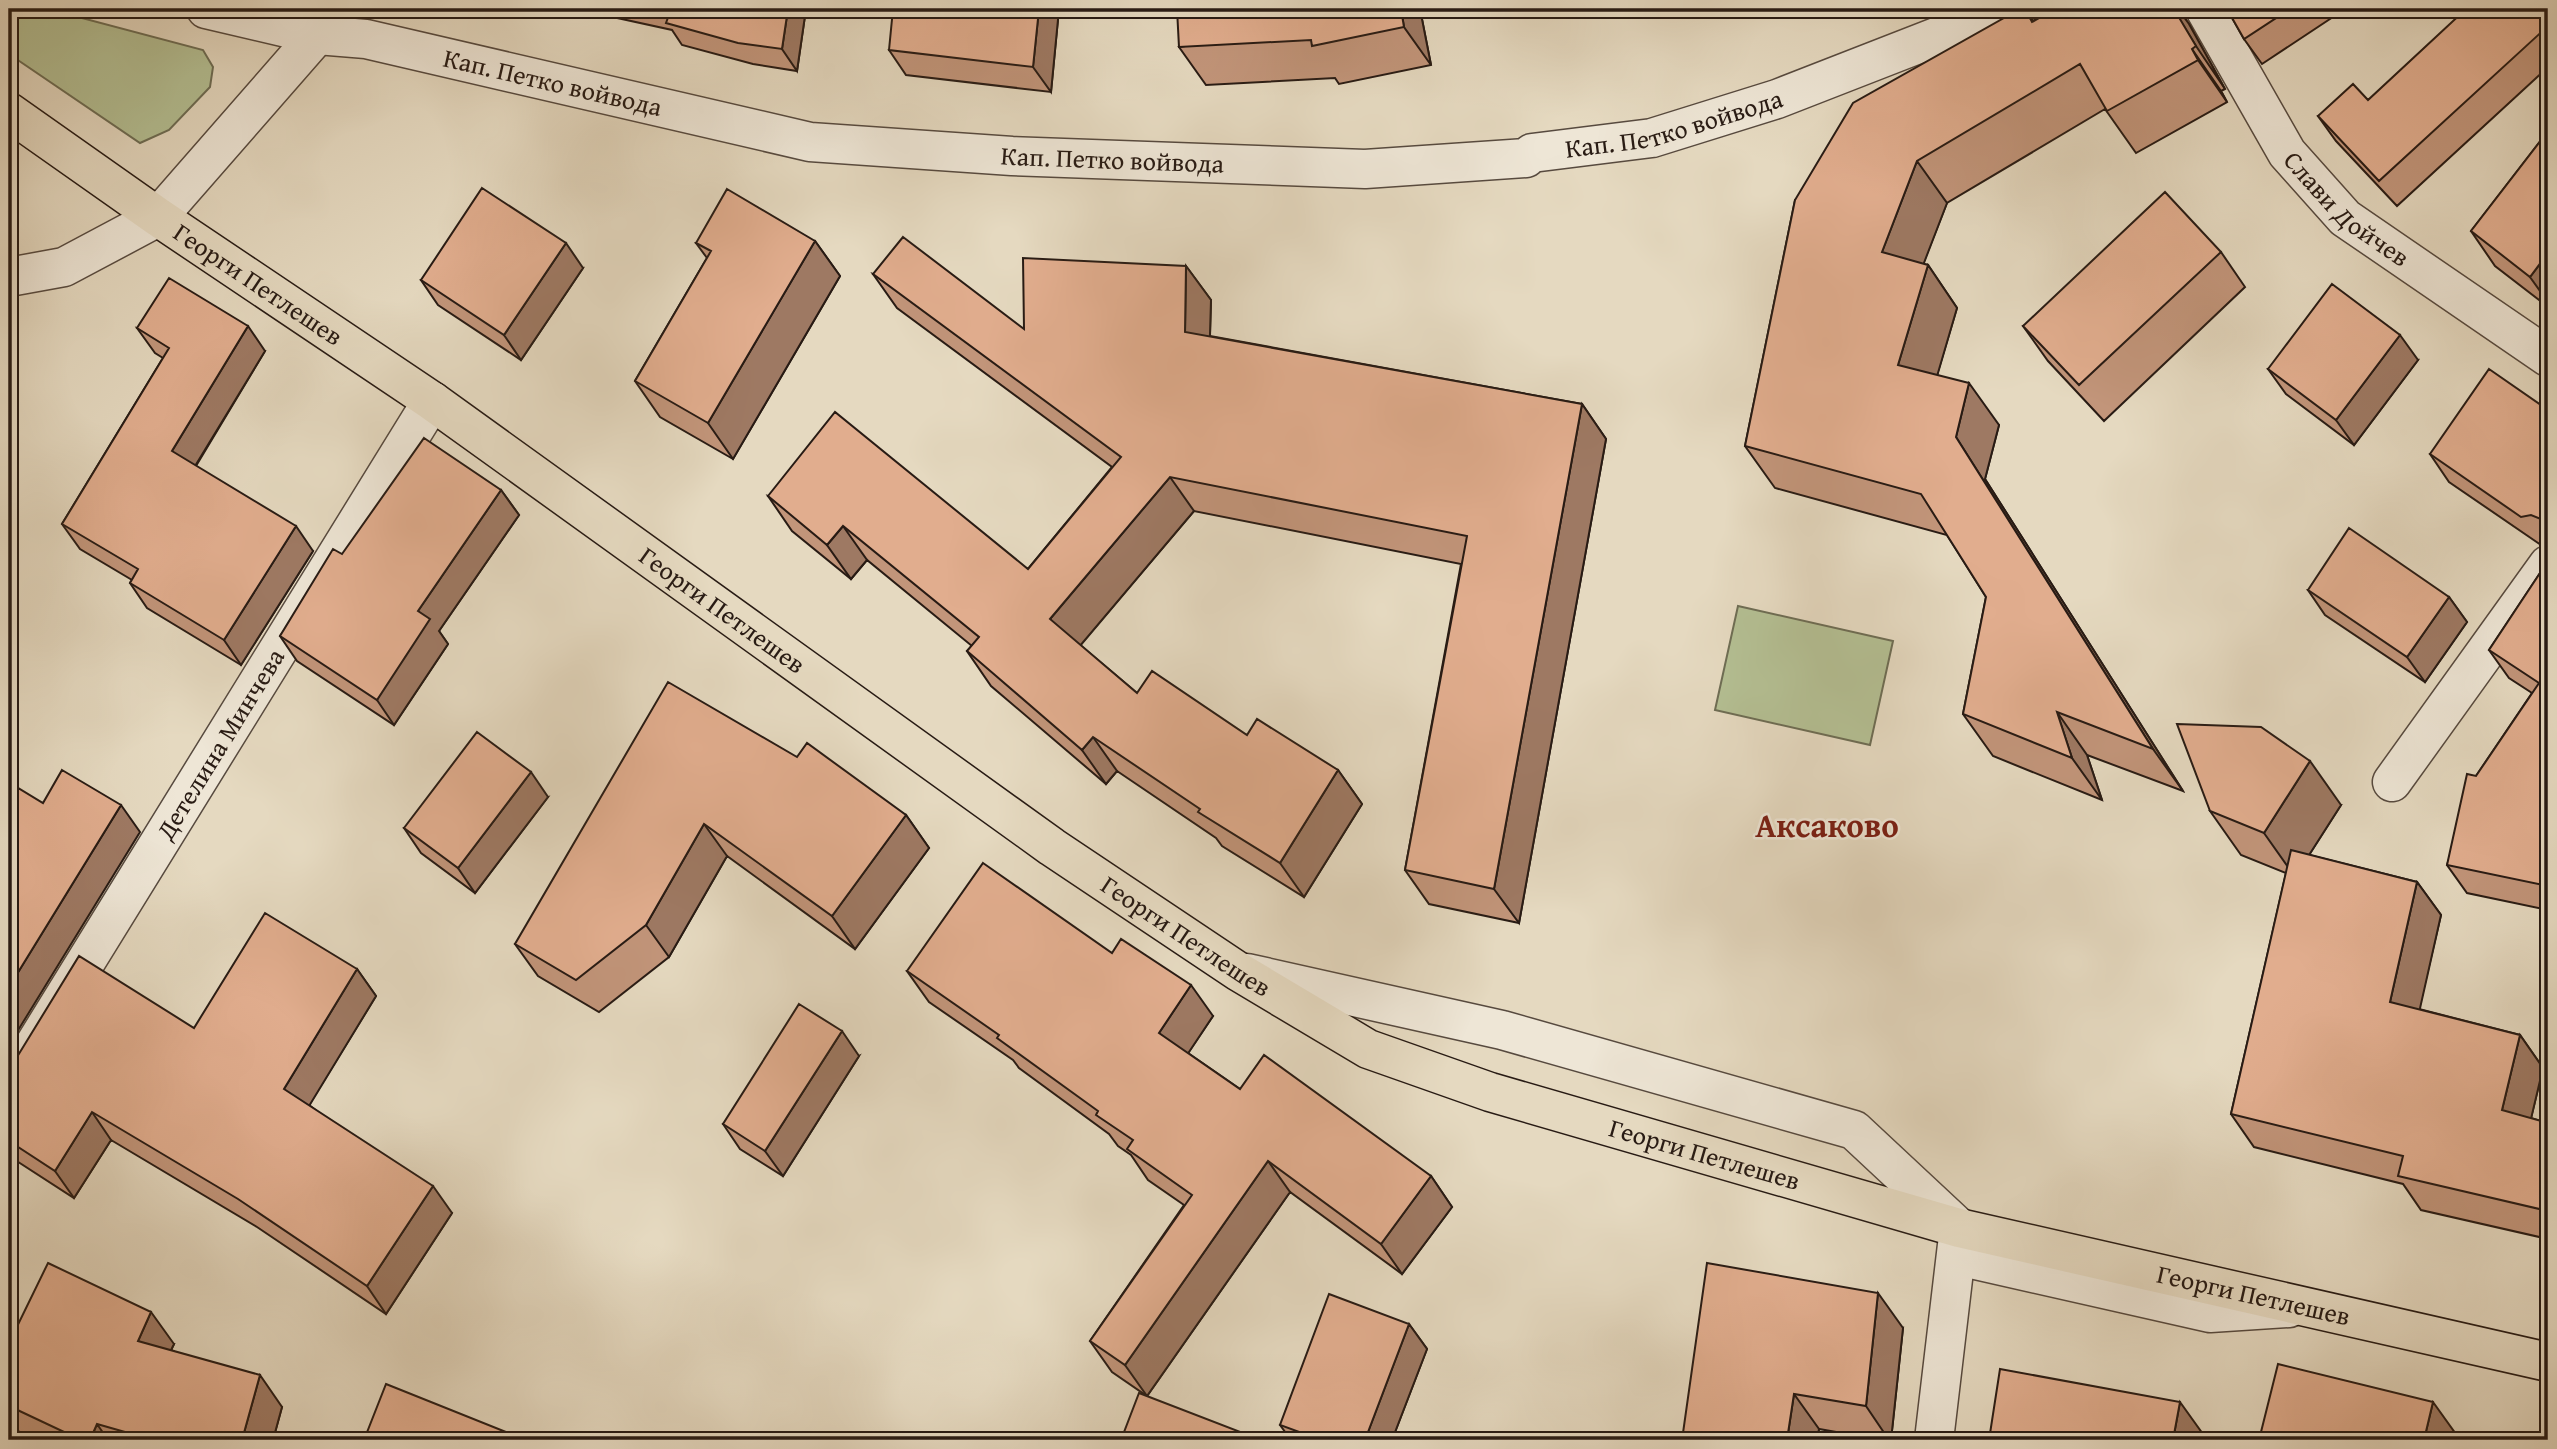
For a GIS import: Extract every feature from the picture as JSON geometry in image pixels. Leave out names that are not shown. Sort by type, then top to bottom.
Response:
[{"type":"main road","name":"Георги Петлешев","points":[[9,112],[158,218],[432,401],[1052,847],[1239,972],[1380,1053],[1959,1242],[2307,1307],[2548,1362]]},
{"type":"street","name":"Кап. Петко войвода","points":[[205,9],[325,22],[366,39],[810,142],[1012,156],[1365,169],[1526,158],[1532,153],[1652,138],[1777,99],[2003,10]]},
{"type":"street","name":"Слави Дойчев","points":[[2205,9],[2287,153],[2345,218],[2548,357]]},
{"type":"street","points":[[9,277],[64,267],[158,218],[325,22]]},
{"type":"street","name":"Детелина Минчева","points":[[9,1086],[432,401]]},
{"type":"street","points":[[2392,782],[2548,565]]},
{"type":"street","points":[[1239,972],[1502,1030],[1854,1130],[1959,1242],[1934,1440]]},
{"type":"green space","points":[[9,9],[48,9],[203,50],[213,67],[210,87],[169,130],[140,143],[9,54]]},
{"type":"green space","points":[[1738,606],[1893,641],[1870,745],[1715,710]]},
{"type":"building","points":[[657,9],[788,9],[782,49],[738,43],[666,23],[670,12]]},
{"type":"building","points":[[893,9],[1039,9],[1033,67],[889,50]]},
{"type":"building","points":[[1177,9],[1401,9],[1404,27],[1312,46],[1311,40],[1179,47]]},
{"type":"building","points":[[2020,9],[2025,9],[2032,22],[2055,9],[2174,9],[2196,46],[2192,49],[2198,60],[2107,111],[2080,64],[1917,161],[1882,252],[1928,265],[1898,365],[1969,383],[1956,437],[2153,749],[2057,712],[2072,758],[1963,714],[1986,597],[1921,494],[1745,446],[1795,200],[1853,103]]},
{"type":"building","points":[[2227,9],[2290,9],[2244,39]]},
{"type":"building","points":[[2466,9],[2548,9],[2548,26],[2379,181],[2318,116],[2353,84],[2368,100]]},
{"type":"building","points":[[2548,131],[2548,253],[2530,277],[2471,231]]},
{"type":"building","points":[[482,188],[566,243],[504,335],[421,280]]},
{"type":"building","points":[[727,189],[815,241],[708,423],[635,381],[711,251],[696,243]]},
{"type":"building","points":[[2165,192],[2221,252],[2079,385],[2023,326]]},
{"type":"building","points":[[903,237],[1024,329],[1023,258],[1186,266],[1185,332],[1582,404],[1494,889],[1405,870],[1467,536],[1170,477],[1050,619],[1137,693],[1152,671],[1247,735],[1257,719],[1338,770],[1280,863],[1198,812],[1200,809],[1093,737],[1082,750],[967,651],[979,637],[843,526],[827,545],[768,496],[835,412],[1028,569],[1121,457],[873,274]]},
{"type":"building","points":[[169,278],[248,326],[172,451],[296,526],[224,640],[130,583],[138,569],[62,524],[169,348],[137,328]]},
{"type":"building","points":[[2332,284],[2400,335],[2336,420],[2268,369]]},
{"type":"building","points":[[2489,369],[2548,410],[2548,529],[2541,519],[2531,515],[2521,517],[2430,454]]},
{"type":"building","points":[[424,438],[501,490],[418,611],[430,619],[377,700],[280,636],[333,549],[342,554]]},
{"type":"building","points":[[2349,528],[2449,597],[2407,657],[2308,590]]},
{"type":"building","points":[[2548,561],[2548,886],[2447,865],[2467,774],[2476,776],[2539,683],[2489,650]]},
{"type":"building","points":[[668,682],[797,757],[807,743],[906,815],[832,916],[704,824],[646,925],[576,980],[515,944]]},
{"type":"building","points":[[2177,724],[2261,727],[2310,761],[2264,833],[2210,811]]},
{"type":"building","points":[[477,732],[531,772],[458,868],[404,828]]},
{"type":"building","points":[[62,770],[121,805],[9,987],[9,804],[18,788],[43,803]]},
{"type":"building","points":[[2291,850],[2417,882],[2390,1002],[2520,1035],[2502,1110],[2548,1123],[2548,1211],[2398,1176],[2403,1156],[2231,1114]]},
{"type":"building","points":[[983,863],[1112,953],[1121,939],[1191,985],[1159,1033],[1240,1089],[1264,1055],[1431,1176],[1381,1244],[1268,1161],[1125,1365],[1090,1341],[1192,1195],[1127,1149],[1133,1140],[1096,1115],[1098,1111],[997,1038],[999,1035],[907,971]]},
{"type":"building","points":[[265,913],[357,969],[284,1089],[433,1186],[367,1286],[238,1199],[92,1112],[55,1171],[9,1141],[9,1070],[79,956],[194,1028]]},
{"type":"building","points":[[799,1004],[842,1031],[765,1151],[723,1124]]},
{"type":"building","points":[[48,1263],[151,1312],[138,1341],[260,1375],[242,1440],[153,1440],[97,1424],[90,1440],[81,1440],[9,1406],[9,1343]]},
{"type":"building","points":[[1707,1263],[1878,1293],[1866,1406],[1794,1394],[1787,1440],[1682,1440]]},
{"type":"building","points":[[1329,1294],[1409,1324],[1365,1440],[1321,1440],[1280,1425]]},
{"type":"building","points":[[2278,1364],[2433,1402],[2424,1440],[2259,1440]]},
{"type":"building","points":[[2000,1369],[2180,1402],[2173,1440],[1989,1440]]},
{"type":"building","points":[[386,1384],[526,1440],[364,1440]]},
{"type":"building","points":[[1139,1393],[1243,1433],[1240,1440],[1121,1440]]},
{"type":"district","name":"Аксаково","points":[[1827,825]]}]
